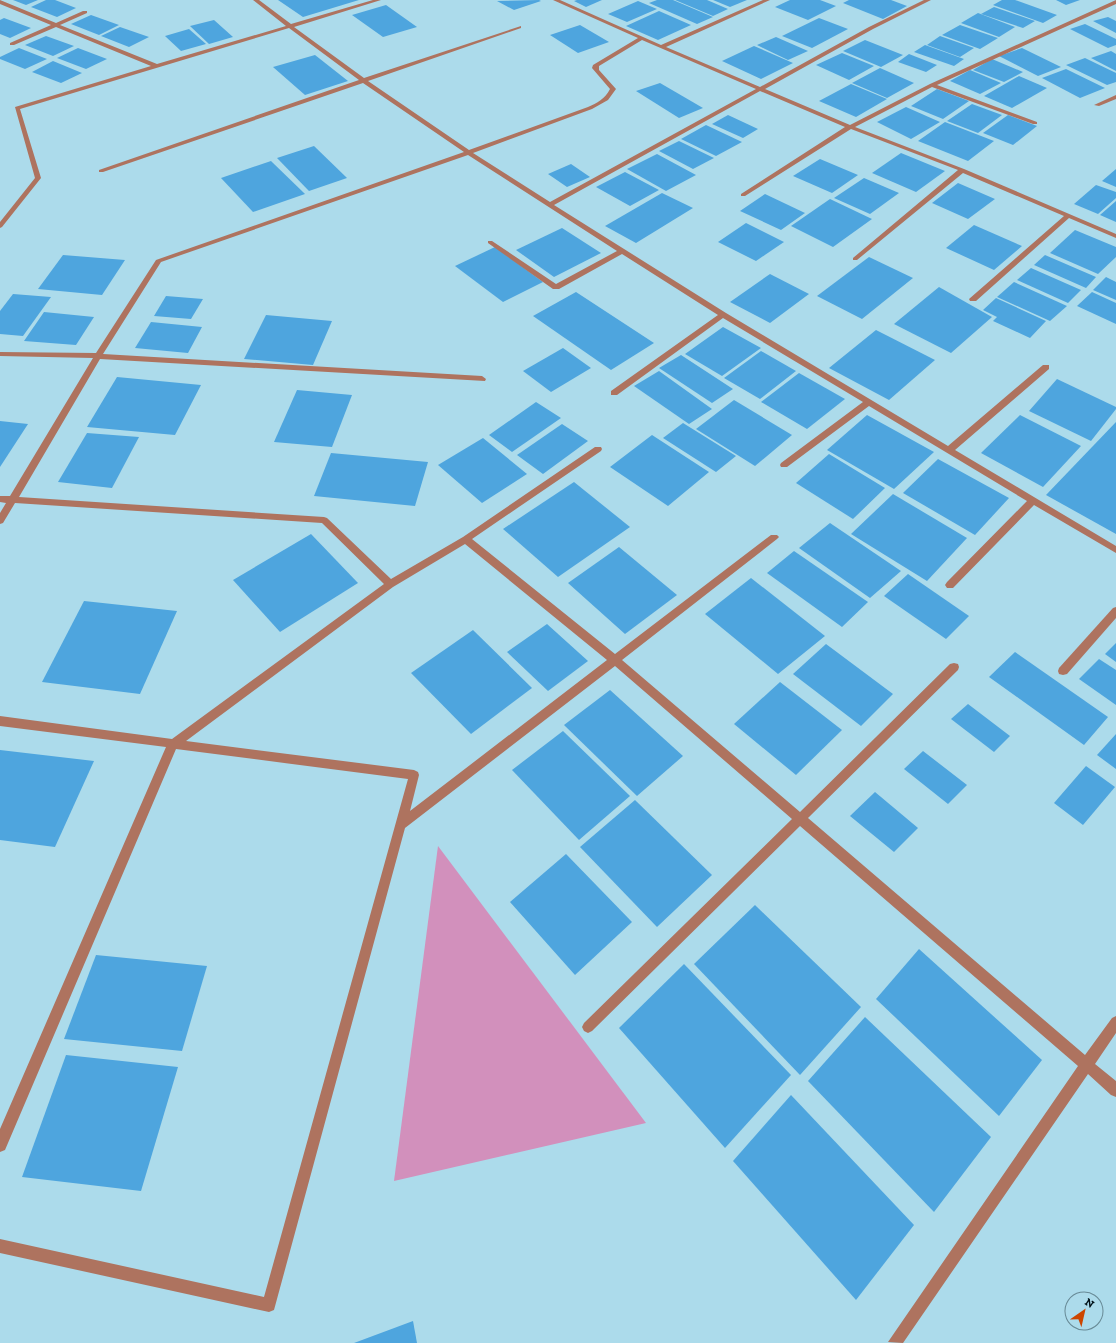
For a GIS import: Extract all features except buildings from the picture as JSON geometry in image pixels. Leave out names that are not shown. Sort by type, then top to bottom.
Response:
[{"type":"street","points":[[256,0],[362,80],[550,205],[622,251],[689,291],[723,315],[1116,550]]},
{"type":"street","points":[[0,226],[38,178],[17,108],[378,0]]},
{"type":"street","points":[[661,46],[767,0]]},
{"type":"street","points":[[550,205],[871,28],[928,0]]},
{"type":"street","points":[[560,1],[642,38],[850,127],[962,170],[1116,236]]},
{"type":"street","points":[[0,2],[156,66]]},
{"type":"street","points":[[743,195],[850,127],[932,84],[1116,2]]},
{"type":"street","points":[[12,44],[85,12]]},
{"type":"street","points":[[101,171],[519,27]]},
{"type":"street","points":[[0,521],[98,356],[158,261],[470,152],[590,108],[604,101],[610,96],[613,89],[597,71],[595,68],[596,65],[642,38]]},
{"type":"street","points":[[932,84],[1035,123]]},
{"type":"street","points":[[1097,105],[1116,97]]},
{"type":"street","points":[[854,259],[962,170]]},
{"type":"street","points":[[973,299],[1068,216]]},
{"type":"street","points":[[490,242],[556,287],[622,251]]},
{"type":"street","points":[[614,393],[723,315]]},
{"type":"street","points":[[0,354],[98,356],[482,379]]},
{"type":"street","points":[[949,450],[1046,367]]},
{"type":"street","points":[[784,465],[868,402]]},
{"type":"street","points":[[0,1145],[174,744],[390,584],[466,539],[598,449]]},
{"type":"street","points":[[0,499],[324,520],[390,584]]},
{"type":"street","points":[[950,585],[1033,500]]},
{"type":"street","points":[[399,826],[774,537]]},
{"type":"street","points":[[466,539],[615,660],[1116,1090]]},
{"type":"street","points":[[1063,671],[1116,611]]},
{"type":"street","points":[[588,1027],[954,667]]},
{"type":"street","points":[[0,721],[414,775],[269,1305],[0,1246]]},
{"type":"street","points":[[895,1342],[1116,1022]]},
{"type":"shaded area","points":[[438,846],[646,1123],[394,1181]]}]
